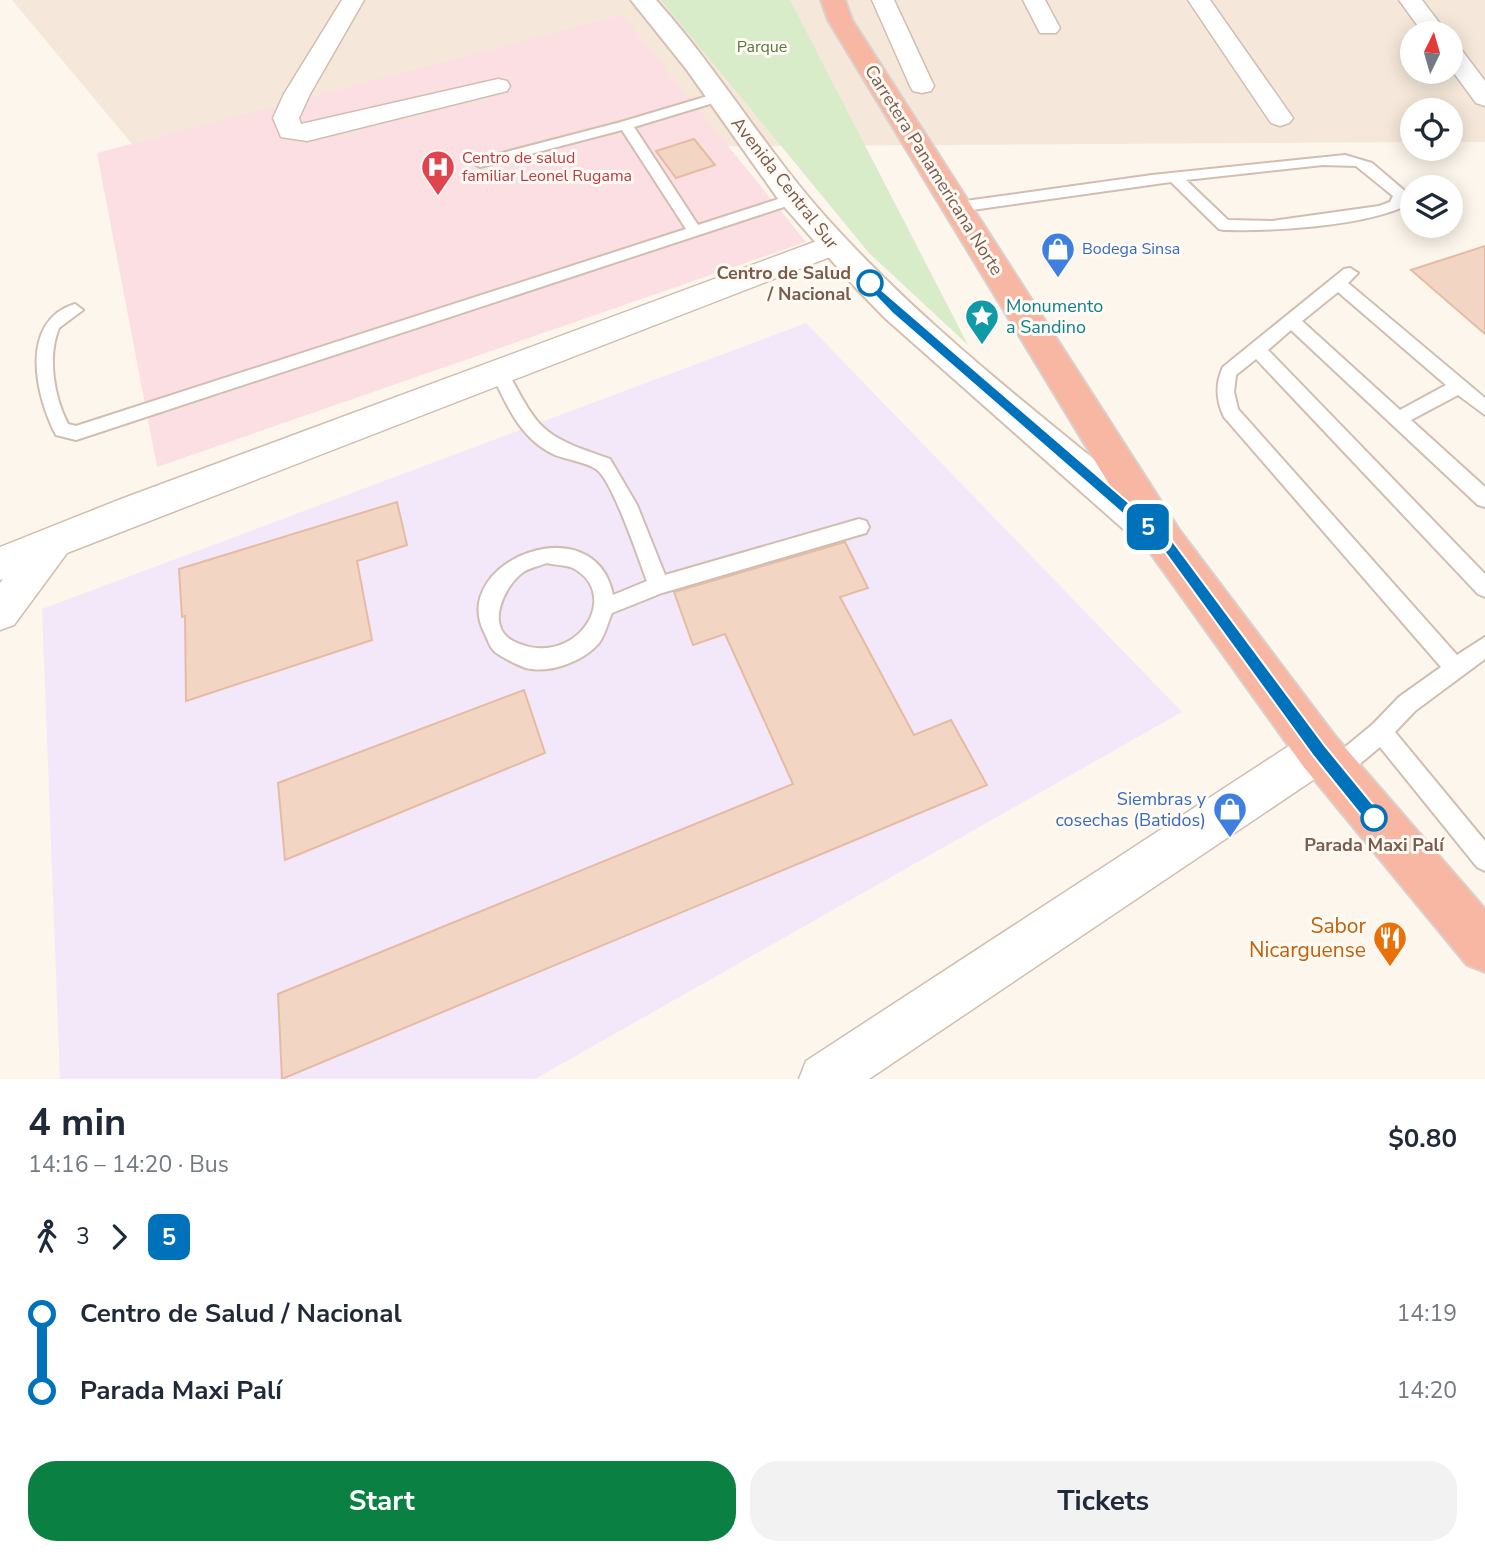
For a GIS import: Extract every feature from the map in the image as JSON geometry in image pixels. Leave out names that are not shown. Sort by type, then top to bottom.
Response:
[{"type":"highway","name":"Carretera Panamericana Norte","points":[[833,0],[840,20],[1166,543],[1327,760],[1485,947]]},
{"type":"street","points":[[353,0],[297,94],[286,118],[290,131],[307,133],[498,86]]},
{"type":"street","name":"Avenida Central Sur","points":[[643,0],[794,199],[833,245],[896,310],[1166,543]]},
{"type":"street","points":[[883,0],[922,86]]},
{"type":"street","points":[[1034,0],[1048,27]]},
{"type":"street","points":[[1199,0],[1280,118]]},
{"type":"street","points":[[1410,0],[1426,21]]},
{"type":"street","points":[[1463,70],[1485,98]]},
{"type":"street","points":[[0,564],[833,245]]},
{"type":"street","points":[[0,613],[54,542]]},
{"type":"street","points":[[824,1079],[1327,760]]},
{"type":"lane","points":[[480,163],[626,125],[718,97]]},
{"type":"lane","points":[[626,125],[695,232]]},
{"type":"lane","points":[[958,207],[1175,178],[1353,161],[1367,167],[1401,195],[1396,205],[1381,211],[1272,226],[1236,226],[1224,225],[1206,211],[1175,178]]},
{"type":"lane","points":[[75,310],[53,324],[45,349],[54,418],[62,429],[76,433],[794,199]]},
{"type":"lane","points":[[1457,670],[1230,412],[1224,383],[1229,372],[1344,278],[1485,408]]},
{"type":"lane","points":[[1292,321],[1485,499]]},
{"type":"lane","points":[[1257,349],[1485,588]]},
{"type":"lane","points":[[499,372],[522,416],[540,438],[604,464],[628,505],[659,585]]},
{"type":"lane","points":[[1399,418],[1459,386]]},
{"type":"lane","points":[[605,607],[600,580],[578,560],[547,555],[516,566],[494,589],[488,619],[501,645],[529,659],[564,656],[592,636],[605,607],[659,585],[859,527]]},
{"type":"lane","points":[[1327,760],[1381,732],[1406,704],[1457,670],[1485,647]]},
{"type":"lane","points":[[1381,732],[1485,859]]},
{"type":"shaded area","points":[[12,0],[1485,0],[1485,142],[1463,142],[1463,98],[1400,98],[1400,142],[137,150]]},
{"type":"shaded area","name":"Centro de salud familiar Leonel Rugama","points":[[622,15],[806,242],[157,467],[97,153]]},
{"type":"shaded area","points":[[806,323],[1182,712],[535,1079],[60,1079],[42,609]]},
{"type":"green space","name":"Parque","points":[[661,0],[790,0],[968,345],[869,253]]},
{"type":"building","points":[[694,139],[715,165],[676,178],[656,151]]},
{"type":"building","points":[[1485,246],[1485,334],[1411,270]]},
{"type":"building","points":[[397,502],[407,545],[357,561],[372,640],[186,701],[185,616],[182,617],[179,569]]},
{"type":"building","points":[[845,542],[868,588],[840,597],[914,735],[951,720],[987,785],[282,1079],[278,994],[793,784],[725,634],[693,645],[674,592]]},
{"type":"building","points":[[524,690],[545,753],[285,860],[278,783]]},
{"type":"bus line","name":"5","points":[[870,283],[896,310],[1166,543],[1319,751],[1374,818]]},
{"type":"place","name":"Centro de salud familiar Leonel Rugama","points":[[438,197]]},
{"type":"place","name":"Bodega Sinsa","points":[[1058,279]]},
{"type":"place","name":"Centro de Salud / Nacional","points":[[870,283]]},
{"type":"place","name":"Monumento a Sandino","points":[[982,346]]},
{"type":"place","name":"Parada Maxi Palí","points":[[1374,818]]},
{"type":"place","name":"Siembras y cosechas (Batidos)","points":[[1230,839]]},
{"type":"place","name":"Sabor Nicarguense","points":[[1390,968]]}]
